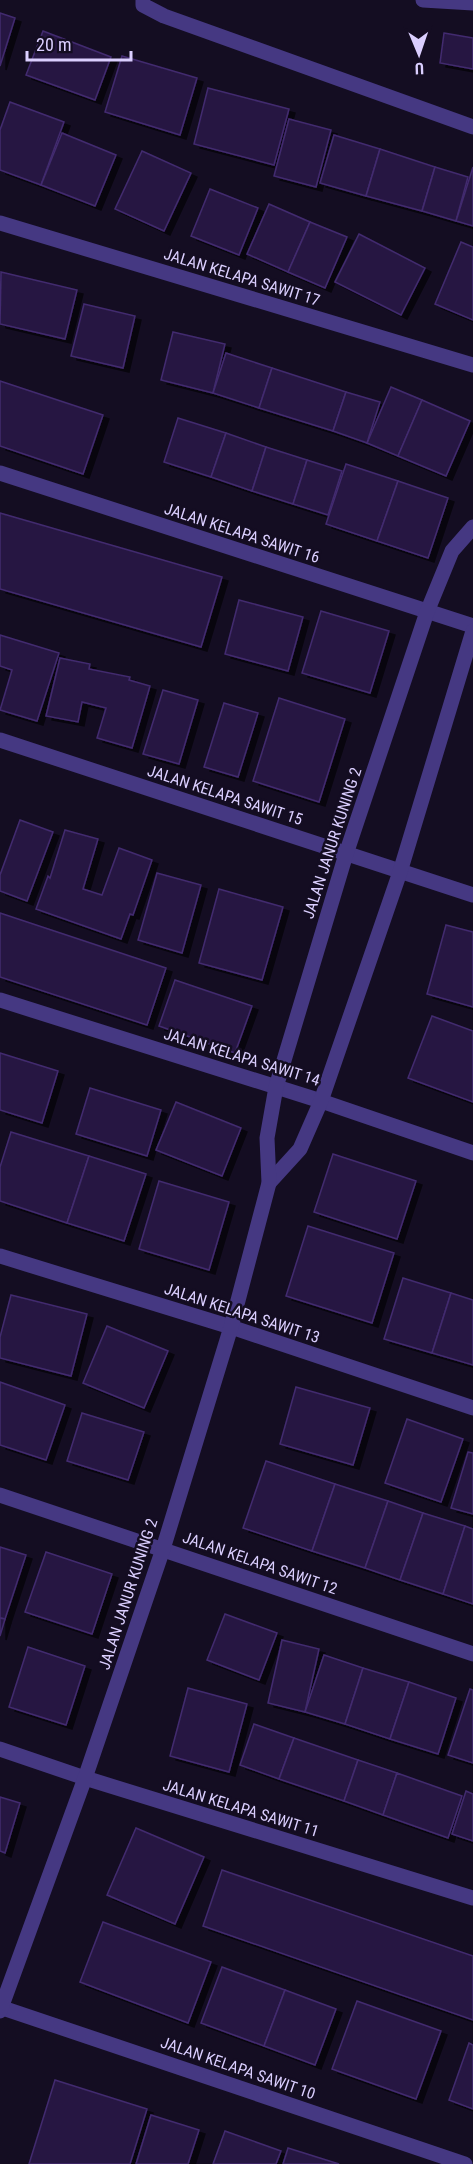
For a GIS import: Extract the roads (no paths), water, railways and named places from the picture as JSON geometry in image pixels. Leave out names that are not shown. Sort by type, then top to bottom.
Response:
[{"type":"street","points":[[143,0],[143,4],[164,16],[473,127]]},
{"type":"street","points":[[423,0],[473,3]]},
{"type":"street","name":"JALAN KELAPA SAWIT 17","points":[[0,223],[473,366]]},
{"type":"street","name":"JALAN KELAPA SAWIT 16","points":[[0,473],[473,626]]},
{"type":"street","name":"JALAN JANUR KUNING 2","points":[[0,2008],[85,1778],[163,1549],[231,1328],[269,1183],[267,1138],[276,1087],[346,854],[427,612],[452,551],[473,527]]},
{"type":"street","name":"JALAN JANUR KUNING 2","points":[[269,1183],[300,1149],[321,1101],[400,872],[473,631]]},
{"type":"street","name":"JALAN KELAPA SAWIT 15","points":[[0,740],[473,895]]},
{"type":"street","name":"JALAN KELAPA SAWIT 14","points":[[0,1000],[321,1101],[473,1152]]},
{"type":"street","name":"JALAN KELAPA SAWIT 13","points":[[0,1256],[231,1328],[473,1408]]},
{"type":"street","name":"JALAN KELAPA SAWIT 12","points":[[0,1495],[473,1654]]},
{"type":"street","name":"JALAN KELAPA SAWIT 11","points":[[0,1749],[85,1778],[473,1898]]},
{"type":"street","name":"JALAN KELAPA SAWIT 10","points":[[0,2008],[465,2164]]}]
